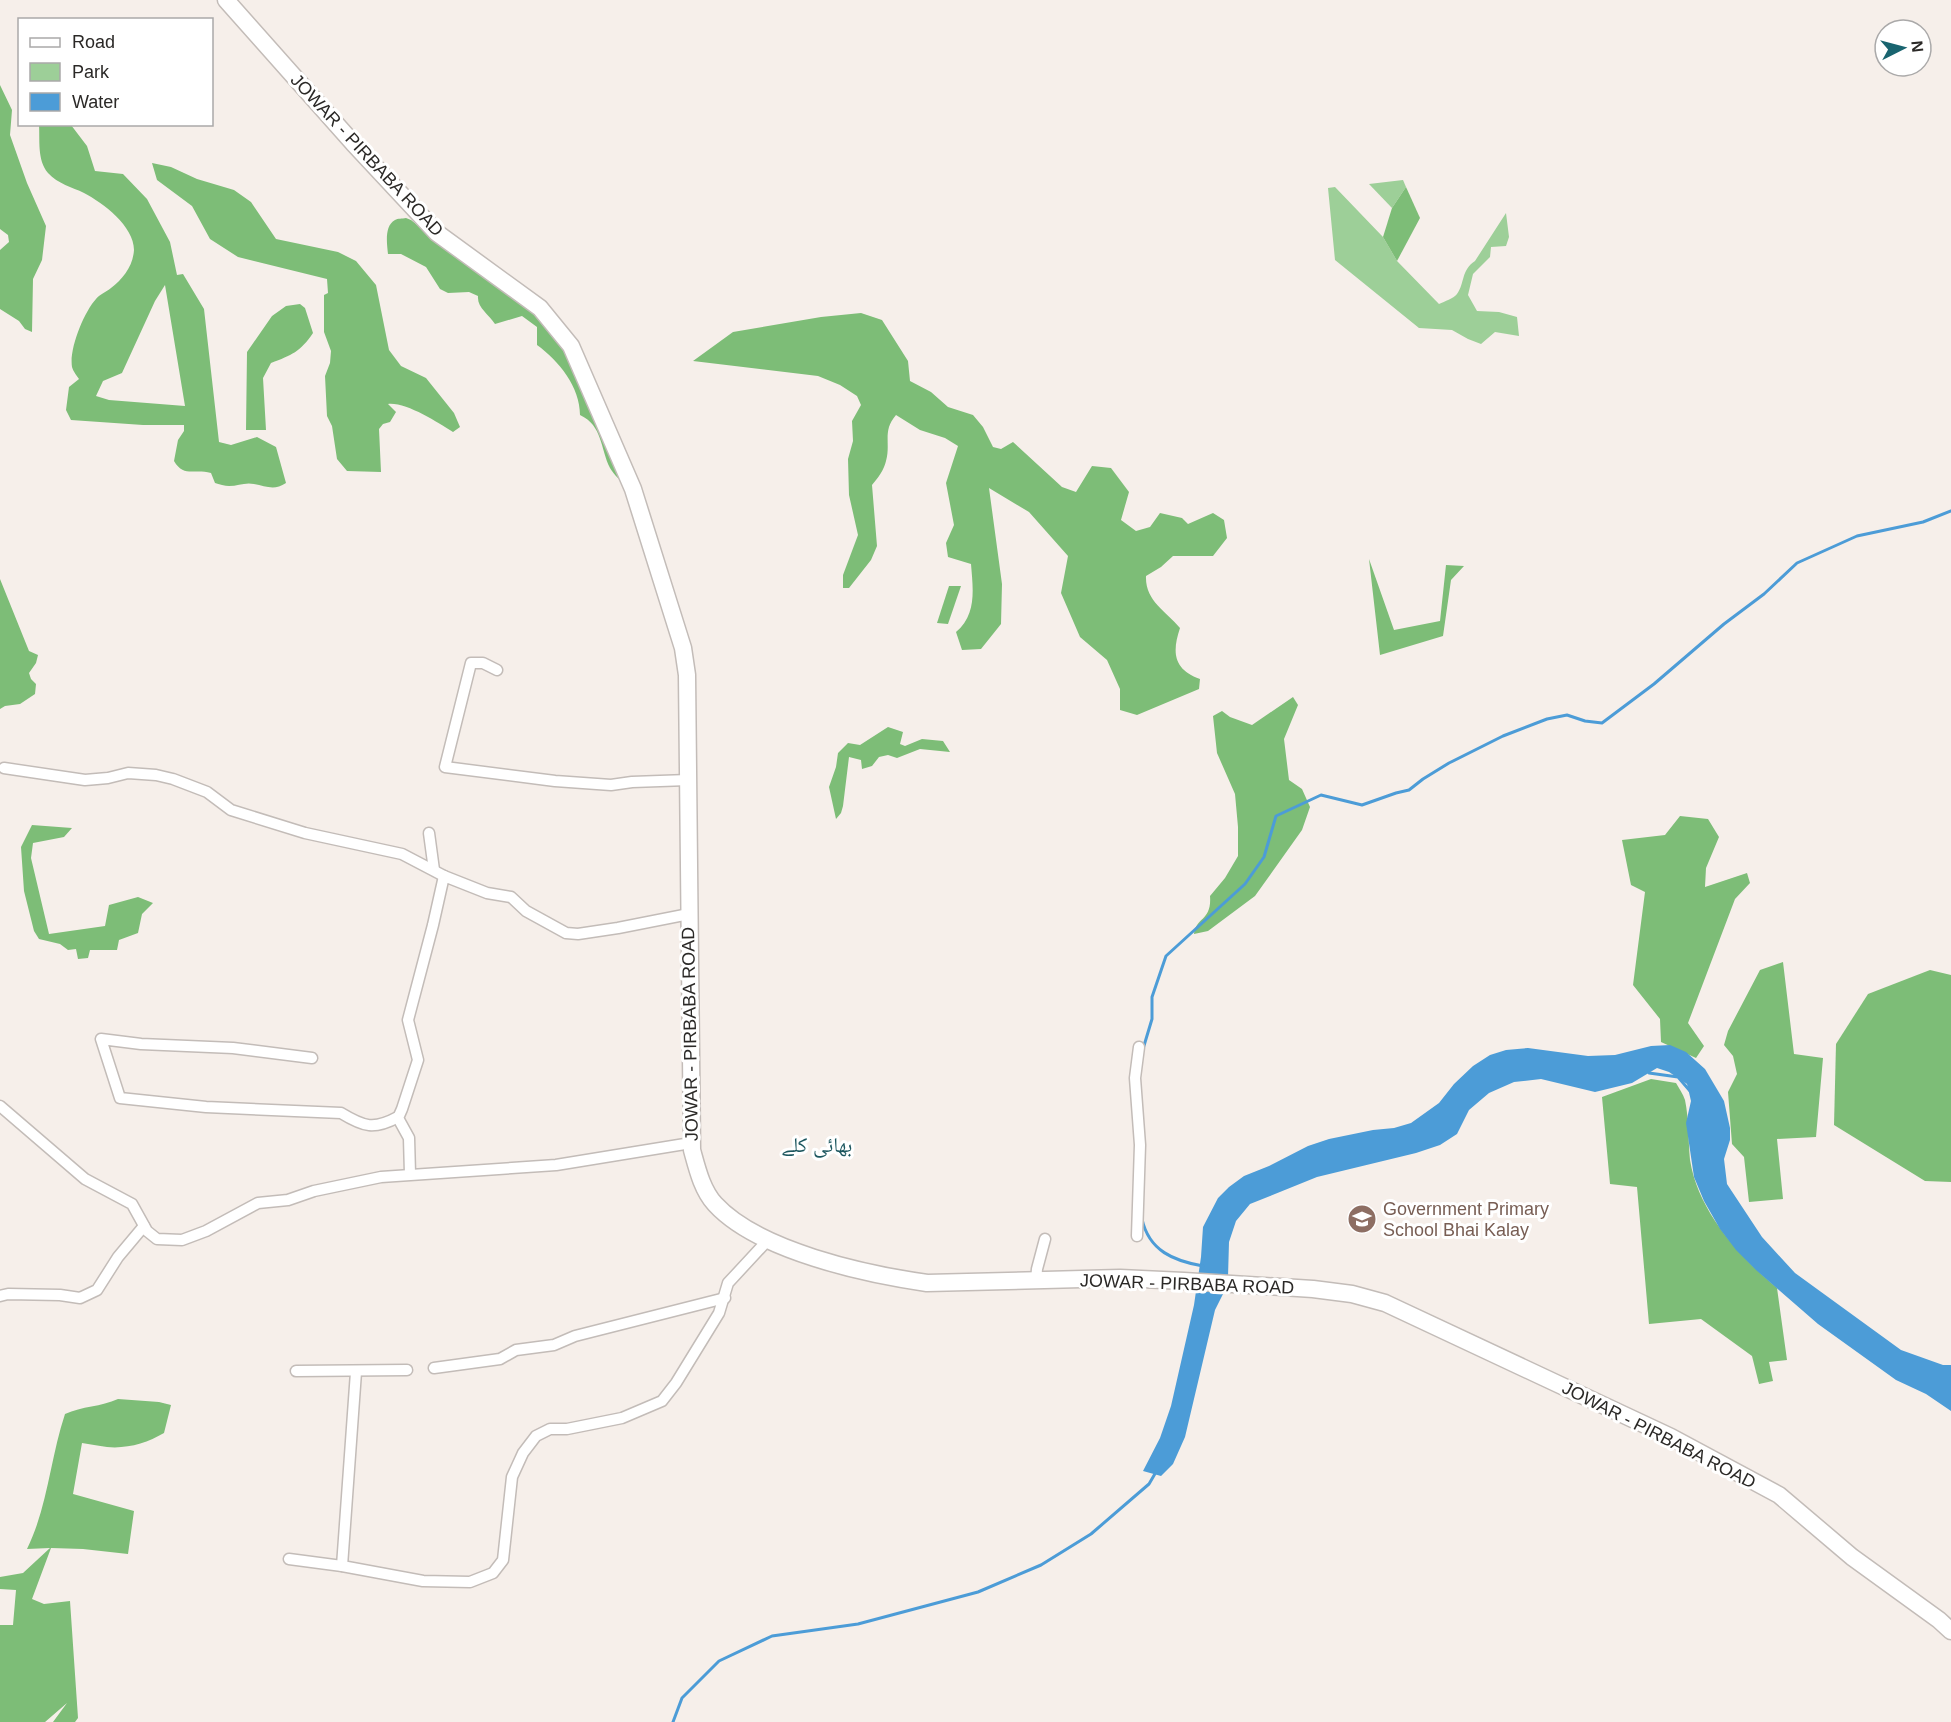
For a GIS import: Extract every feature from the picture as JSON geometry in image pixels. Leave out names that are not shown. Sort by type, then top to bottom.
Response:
[{"type":"main road","name":"JOWAR - PIRBABA ROAD","points":[[226,0],[353,143],[437,233],[540,308],[571,346],[633,489],[683,648],[687,675],[692,1150],[701,1181],[714,1203],[736,1224],[767,1241],[817,1259],[898,1279],[927,1283],[1120,1278],[1313,1289],[1352,1294],[1385,1304],[1671,1437],[1779,1495],[1852,1557],[1951,1631]]},
{"type":"street","points":[[497,670],[483,663],[471,663],[445,767],[555,781],[611,785],[688,780]]},
{"type":"street","points":[[4,768],[85,780],[128,773],[173,779],[207,792],[231,810],[305,833],[402,854],[439,873],[487,893],[511,897],[526,911],[566,933],[618,928],[689,914]]},
{"type":"street","points":[[312,1058],[233,1048],[141,1044],[101,1039],[120,1098],[206,1107],[341,1113],[359,1125],[384,1125],[398,1117],[418,1060],[408,1020],[433,925],[439,873],[429,833]]},
{"type":"street","points":[[1137,1236],[1140,1145],[1135,1078],[1139,1047]]},
{"type":"street","points":[[0,1106],[85,1179],[132,1204],[144,1226],[157,1239],[182,1240],[206,1231],[258,1203],[288,1200],[314,1191],[381,1177],[556,1165],[692,1143]]},
{"type":"street","points":[[398,1117],[409,1138],[410,1174]]},
{"type":"street","points":[[0,1296],[8,1294],[60,1295],[80,1298],[97,1290],[118,1257],[144,1226]]},
{"type":"street","points":[[1036,1281],[1045,1239]]},
{"type":"street","points":[[289,1559],[423,1581],[470,1582],[493,1573],[503,1560],[512,1477],[523,1453],[536,1436],[550,1430],[567,1429],[622,1418],[662,1401],[699,1348],[719,1313],[728,1282],[767,1241]]},
{"type":"street","points":[[434,1368],[500,1359],[516,1350],[554,1345],[575,1336],[725,1298]]},
{"type":"street","points":[[296,1371],[407,1370]]},
{"type":"street","points":[[342,1566],[356,1372]]},
{"type":"green space","points":[[0,85],[12,110],[10,135],[27,183],[46,226],[42,260],[33,279],[32,332],[0,309],[0,250],[9,242],[8,235],[0,229]]},
{"type":"green space","points":[[39,126],[72,126],[87,146],[95,171],[123,174],[147,199],[170,242],[177,275],[183,274],[204,309],[219,442],[231,445],[257,437],[276,447],[286,483],[274,487],[251,484],[227,486],[215,483],[211,473],[190,472],[182,469],[174,461],[184,425],[143,425],[71,420],[66,410],[69,387],[79,379],[73,369],[72,359],[78,331],[91,305],[127,272],[132,261],[133,241],[123,224],[108,209],[84,193],[56,180],[48,173],[42,162]],"holes":[[[165,285],[185,406],[109,400],[96,396],[103,381],[122,373],[155,301]]]},
{"type":"green space","points":[[152,163],[171,167],[197,179],[234,190],[251,202],[276,239],[338,252],[356,261],[376,285],[389,350],[401,366],[426,378],[454,413],[460,427],[453,432],[412,409],[388,404],[396,412],[390,422],[383,424],[379,429],[381,472],[347,471],[337,459],[332,426],[327,416],[325,376],[330,363],[331,351],[324,332],[324,295],[328,293],[327,279],[238,257],[210,239],[192,206],[157,180]]},
{"type":"green space","points":[[1403,180],[1406,187],[1392,208],[1369,184]]},
{"type":"green space","points":[[1335,187],[1383,237],[1397,261],[1439,304],[1457,294],[1467,268],[1475,261],[1506,213],[1509,237],[1506,246],[1491,247],[1490,257],[1473,274],[1468,295],[1477,311],[1499,312],[1517,317],[1519,336],[1495,332],[1481,344],[1452,330],[1419,328],[1335,260],[1328,188]]},
{"type":"green space","points":[[1406,187],[1420,218],[1397,261],[1383,237],[1392,208]]},
{"type":"green space","points":[[406,218],[464,263],[496,282],[544,321],[562,342],[626,486],[610,468],[597,431],[580,415],[576,394],[567,376],[537,345],[537,327],[522,316],[495,324],[481,307],[478,296],[469,292],[448,293],[440,289],[426,267],[401,254],[388,254],[389,226],[396,219]]},
{"type":"green space","points":[[300,304],[305,308],[313,333],[295,352],[271,363],[263,378],[266,430],[246,430],[247,352],[272,316],[286,306]]},
{"type":"green space","points":[[861,313],[882,320],[908,361],[910,381],[931,392],[948,407],[973,415],[983,427],[993,447],[1001,449],[1013,442],[1062,487],[1076,492],[1092,466],[1111,468],[1129,492],[1121,520],[1136,531],[1150,527],[1160,513],[1182,518],[1188,524],[1213,513],[1224,520],[1227,538],[1213,556],[1173,556],[1146,576],[1153,599],[1180,628],[1176,645],[1177,659],[1184,670],[1200,679],[1199,689],[1137,715],[1120,710],[1120,689],[1107,660],[1080,637],[1061,593],[1068,556],[1029,512],[989,488],[1002,584],[1001,624],[981,649],[962,650],[956,632],[963,625],[971,609],[973,592],[971,564],[948,557],[946,543],[954,525],[946,483],[958,446],[945,438],[920,430],[896,415],[889,426],[885,464],[872,485],[877,546],[871,560],[849,588],[843,588],[843,575],[858,535],[849,495],[848,459],[853,441],[852,421],[861,405],[857,396],[840,385],[818,376],[693,361],[733,332],[821,317]]},
{"type":"green space","points":[[1369,559],[1394,630],[1440,621],[1446,565],[1464,566],[1451,580],[1443,636],[1380,655]]},
{"type":"green space","points":[[0,579],[29,651],[38,655],[29,673],[36,684],[35,694],[20,704],[0,709]]},
{"type":"green space","points":[[949,586],[961,586],[948,624],[937,623]]},
{"type":"green space","points":[[1293,697],[1298,705],[1284,739],[1289,780],[1302,789],[1310,807],[1302,830],[1255,896],[1208,931],[1194,934],[1198,924],[1209,910],[1210,896],[1225,878],[1238,856],[1235,794],[1217,753],[1213,716],[1222,711],[1230,717],[1252,725]]},
{"type":"green space","points":[[888,727],[903,732],[900,744],[905,746],[922,739],[943,741],[950,752],[920,749],[897,758],[888,755],[879,757],[872,766],[862,769],[861,760],[849,757],[843,806],[836,819],[829,787],[838,753],[848,743],[860,745]]},
{"type":"green space","points":[[1680,816],[1708,819],[1719,837],[1706,868],[1705,887],[1747,873],[1750,883],[1735,899],[1688,1023],[1704,1046],[1696,1058],[1661,1042],[1660,1019],[1633,985],[1645,892],[1631,885],[1622,840],[1665,835]]},
{"type":"green space","points":[[32,825],[72,828],[64,837],[33,843],[31,858],[49,934],[105,926],[109,905],[138,897],[153,903],[142,914],[138,933],[119,940],[117,950],[90,950],[88,958],[78,959],[76,949],[68,950],[60,944],[39,939],[34,931],[24,891],[21,847]]},
{"type":"green space","points":[[1783,962],[1794,1054],[1823,1058],[1816,1137],[1777,1139],[1783,1199],[1749,1202],[1744,1157],[1732,1144],[1728,1092],[1737,1074],[1733,1056],[1724,1045],[1728,1031],[1760,970]]},
{"type":"green space","points":[[1930,970],[1951,975],[1951,1182],[1925,1181],[1834,1125],[1836,1044],[1868,994]]},
{"type":"green space","points":[[1651,1079],[1676,1083],[1685,1100],[1690,1160],[1694,1179],[1702,1197],[1722,1231],[1735,1247],[1777,1288],[1787,1360],[1769,1362],[1773,1381],[1759,1384],[1752,1356],[1701,1319],[1649,1324],[1637,1187],[1610,1184],[1602,1097]]},
{"type":"green space","points":[[118,1399],[171,1405],[164,1433],[151,1440],[122,1447],[82,1443],[73,1494],[134,1511],[128,1554],[51,1548],[32,1599],[44,1604],[70,1601],[78,1718],[75,1722],[53,1722],[67,1703],[45,1722],[0,1722],[0,1625],[13,1625],[16,1590],[0,1589],[0,1577],[23,1573],[50,1548],[27,1549],[40,1516],[65,1414]]},
{"type":"water","points":[[1670,1045],[1686,1052],[1705,1069],[1724,1101],[1730,1128],[1730,1140],[1724,1159],[1727,1184],[1762,1237],[1795,1273],[1901,1350],[1943,1365],[1951,1365],[1951,1411],[1926,1394],[1896,1380],[1818,1324],[1736,1250],[1720,1229],[1694,1177],[1686,1123],[1691,1101],[1687,1084],[1669,1072],[1657,1068],[1632,1083],[1595,1092],[1541,1079],[1514,1082],[1489,1093],[1469,1110],[1457,1134],[1440,1145],[1317,1177],[1250,1204],[1236,1221],[1229,1242],[1228,1277],[1215,1310],[1185,1437],[1173,1464],[1161,1476],[1143,1471],[1160,1438],[1171,1406],[1194,1305],[1203,1227],[1218,1198],[1229,1187],[1244,1176],[1308,1146],[1329,1139],[1411,1123],[1439,1103],[1454,1084],[1473,1066],[1490,1055],[1506,1050],[1528,1048],[1588,1056],[1615,1055],[1651,1046]]},
{"type":"waterway","points":[[1143,1049],[1152,1019],[1152,997],[1166,956],[1245,884],[1264,857],[1276,816],[1321,795],[1362,805],[1409,790],[1449,763],[1503,736],[1547,719],[1567,715],[1585,721],[1602,723],[1654,684],[1724,624],[1764,594],[1797,563],[1857,536],[1923,522],[1951,511]]},
{"type":"waterway","points":[[1649,1073],[1678,1077],[1690,1091]]},
{"type":"waterway","points":[[1142,1219],[1150,1239],[1164,1253],[1182,1261],[1203,1266]]},
{"type":"waterway","points":[[673,1722],[682,1698],[719,1661],[772,1636],[858,1624],[978,1592],[1041,1565],[1091,1534],[1149,1484],[1156,1472]]},
{"type":"place","name":"Government Primary School Bhai Kalay","points":[[1362,1219]]},
{"type":"district","name":"بھائی كلے","points":[[817,1145]]}]
